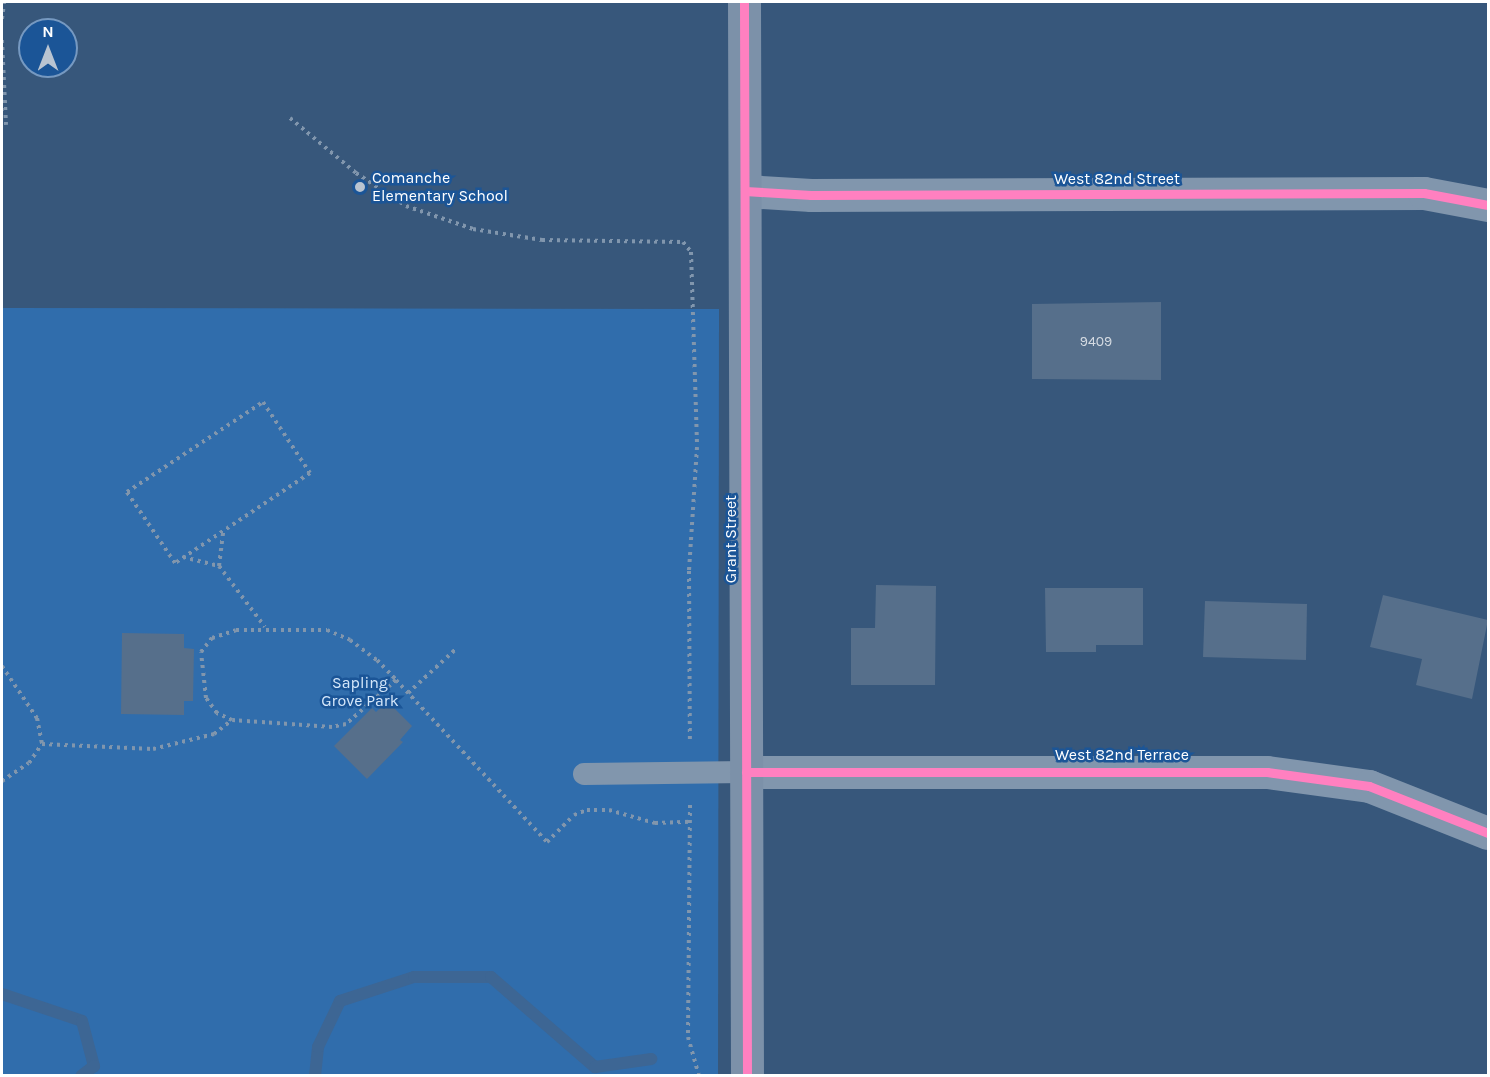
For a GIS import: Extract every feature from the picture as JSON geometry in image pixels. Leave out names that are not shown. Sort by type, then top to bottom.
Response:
[{"type":"street","name":"Grant Street","points":[[744,2],[747,1076]]},
{"type":"street","name":"West 82nd Street","points":[[745,190],[811,195],[1424,193],[1488,205]]},
{"type":"street","name":"West 82nd Terrace","points":[[747,772],[1267,772],[1369,786],[1488,833]]},
{"type":"lane","points":[[584,774],[747,772]]},
{"type":"path","points":[[2,19],[4,2]]},
{"type":"path","points":[[2,40],[6,125]]},
{"type":"path","points":[[290,118],[356,173],[406,207],[473,229],[542,240],[682,242],[691,252],[697,447],[688,571],[690,773],[688,1037],[699,1076]]},
{"type":"path","points":[[263,402],[310,473],[223,531],[175,563],[127,492],[263,402]]},
{"type":"path","points":[[219,566],[223,531]]},
{"type":"path","points":[[183,557],[219,566],[266,628]]},
{"type":"path","points":[[396,680],[345,724],[332,727],[232,720],[217,712],[206,698],[201,652],[212,638],[236,630],[266,628],[327,630],[350,640],[396,680],[547,842],[574,815],[587,810],[609,810],[655,823],[690,822]]},
{"type":"path","points":[[408,693],[456,649]]},
{"type":"path","points":[[2,666],[37,718],[42,744],[29,763],[2,782]]},
{"type":"path","points":[[42,744],[153,749],[214,734],[232,720]]},
{"type":"green space","name":"Sapling Grove Park","points":[[2,308],[719,309],[718,1075],[2,1076]]},
{"type":"building","points":[[1161,302],[1161,380],[1032,379],[1032,304]]},
{"type":"building","points":[[876,585],[936,586],[935,685],[851,685],[851,628],[875,628]]},
{"type":"building","points":[[1045,588],[1143,588],[1143,645],[1096,645],[1096,652],[1046,652]]},
{"type":"building","points":[[1383,595],[1488,620],[1472,699],[1416,685],[1422,659],[1370,647]]},
{"type":"building","points":[[1205,601],[1307,604],[1306,660],[1203,657]]},
{"type":"building","points":[[122,633],[184,634],[184,648],[194,649],[193,701],[184,701],[184,715],[121,714]]},
{"type":"building","points":[[387,701],[412,726],[400,740],[403,742],[367,779],[334,746],[372,708],[376,712]]},
{"type":"waterway","points":[[315,1076],[318,1047],[340,1001],[414,977],[491,977],[595,1067],[651,1059]]},
{"type":"waterway","points":[[2,994],[82,1021],[94,1066],[81,1076]]},
{"type":"cycle path","points":[[744,2],[747,1076]]},
{"type":"cycle path","points":[[745,191],[811,195],[1424,193],[1488,205]]},
{"type":"cycle path","points":[[746,772],[1267,772],[1369,786],[1488,833]]},
{"type":"place","name":"Comanche Elementary School","points":[[360,187]]}]
